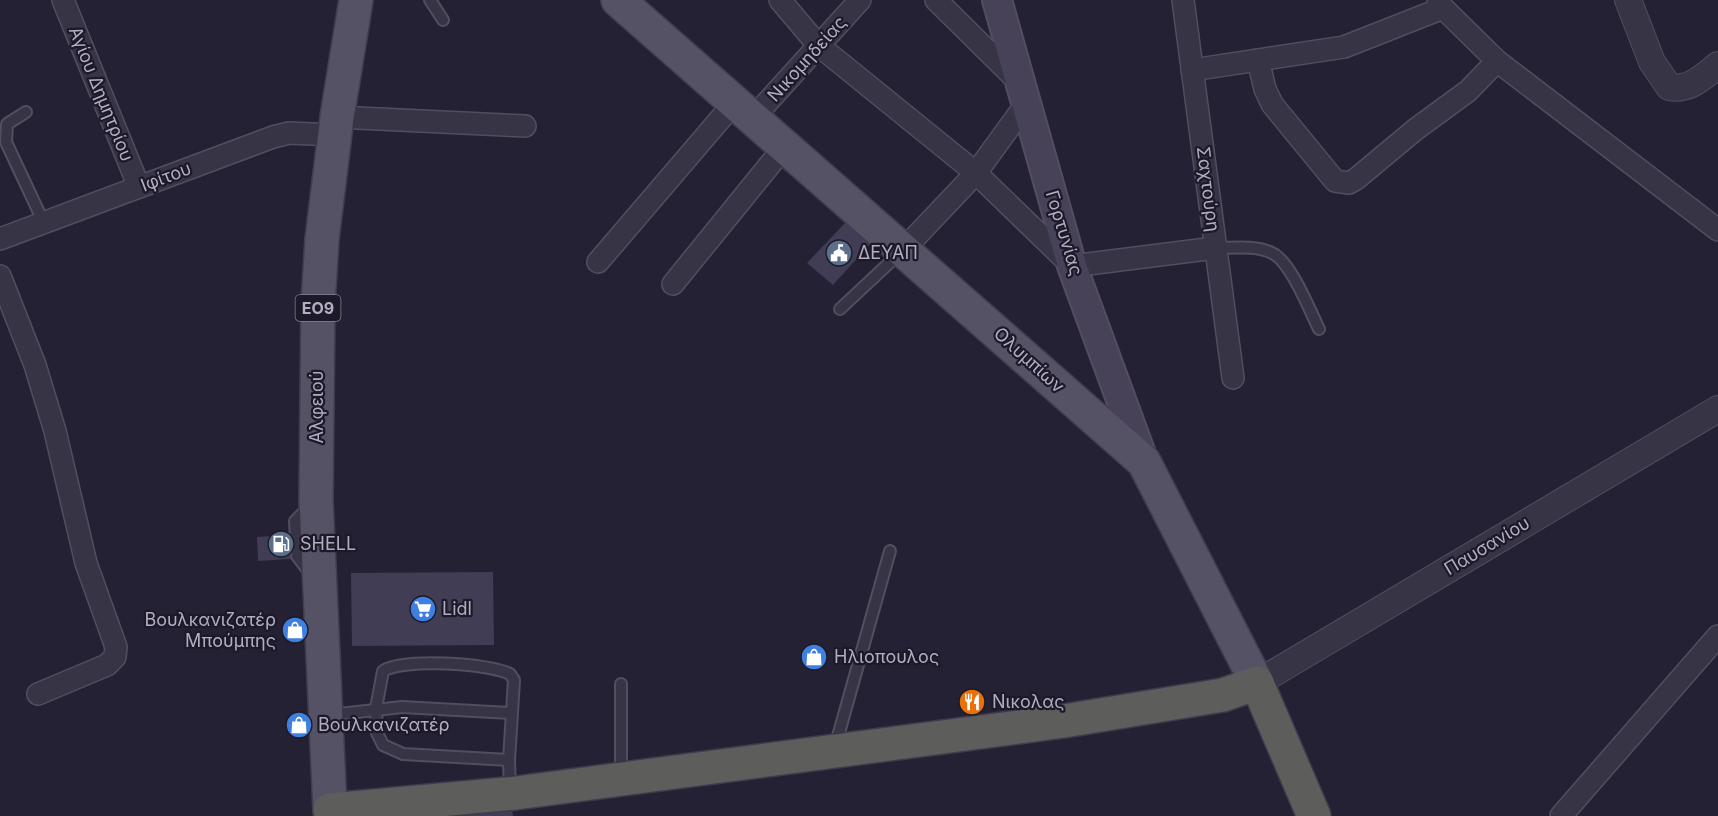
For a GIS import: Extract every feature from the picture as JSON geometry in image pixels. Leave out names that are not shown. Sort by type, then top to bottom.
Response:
[{"type":"highway","points":[[330,813],[833,753],[1064,721],[1223,695],[1257,683]]},
{"type":"highway","name":"Ολυμπίων","points":[[1257,683],[1314,816]]},
{"type":"main road","name":"Αλφειού","points":[[330,813],[316,500],[318,304],[322,239],[336,126],[356,0]]},
{"type":"main road","name":"Ολυμπίων","points":[[618,0],[1144,462],[1257,683]]},
{"type":"main road","name":"Γορτυνίας","points":[[997,0],[1072,266],[1144,462]]},
{"type":"street","name":"Αγίου Δημητρίου","points":[[63,0],[139,187]]},
{"type":"street","points":[[780,0],[818,45],[976,173],[1072,266],[1215,248]]},
{"type":"street","name":"Νικομηδείας","points":[[598,262],[744,110],[818,45],[861,0]]},
{"type":"street","points":[[904,249],[976,173],[1023,93],[936,0]]},
{"type":"street","name":"Σαχτούρη","points":[[1183,0],[1233,378]]},
{"type":"street","points":[[1628,0],[1652,62],[1669,87],[1678,89],[1689,86],[1718,65]]},
{"type":"street","points":[[1192,70],[1344,47],[1440,4],[1497,61],[1718,230]]},
{"type":"street","points":[[1258,60],[1265,89],[1272,104],[1335,181],[1342,183],[1356,179],[1416,129],[1468,91],[1497,61]]},
{"type":"street","name":"Ιφίτου","points":[[0,239],[273,136],[336,126],[525,126]]},
{"type":"street","points":[[673,284],[785,146]]},
{"type":"street","points":[[0,276],[35,365],[55,431],[86,564],[116,647],[115,657],[107,665],[38,694]]},
{"type":"street","name":"Παυσανίου","points":[[1257,683],[1718,409]]},
{"type":"street","points":[[1561,816],[1718,636]]},
{"type":"lane","points":[[430,0],[443,20]]},
{"type":"lane","points":[[26,112],[13,118],[7,124],[4,132],[6,142],[43,221]]},
{"type":"lane","points":[[1215,248],[1249,248],[1271,253],[1282,261],[1319,329]]},
{"type":"lane","points":[[840,309],[904,249]]},
{"type":"lane","points":[[833,753],[890,552]]},
{"type":"lane","points":[[509,760],[403,754],[383,745],[377,733],[376,708],[383,671],[402,664],[484,667],[503,671],[513,680],[509,760],[510,793]]},
{"type":"lane","points":[[621,684],[621,779]]},
{"type":"lane","points":[[326,715],[376,708],[512,713]]},
{"type":"building","name":"ΔΕΥΑΠ","points":[[847,221],[871,243],[833,285],[807,263]]},
{"type":"building","points":[[303,534],[304,558],[258,561],[257,537]]},
{"type":"building","name":"Lidl","points":[[493,572],[494,645],[352,646],[351,573]]},
{"type":"building","points":[[511,804],[513,816],[430,816]]},
{"type":"place","name":"ΔΕΥΑΠ","points":[[839,253]]},
{"type":"place","name":"SHELL","points":[[281,544]]},
{"type":"place","name":"Lidl","points":[[423,609]]},
{"type":"place","name":"Βουλκανιζατέρ Μπούμπης","points":[[295,630]]},
{"type":"place","name":"Ηλιοπουλος","points":[[814,657]]},
{"type":"place","name":"Νικολας","points":[[972,702]]},
{"type":"place","name":"Βουλκανιζατέρ","points":[[299,725]]}]
